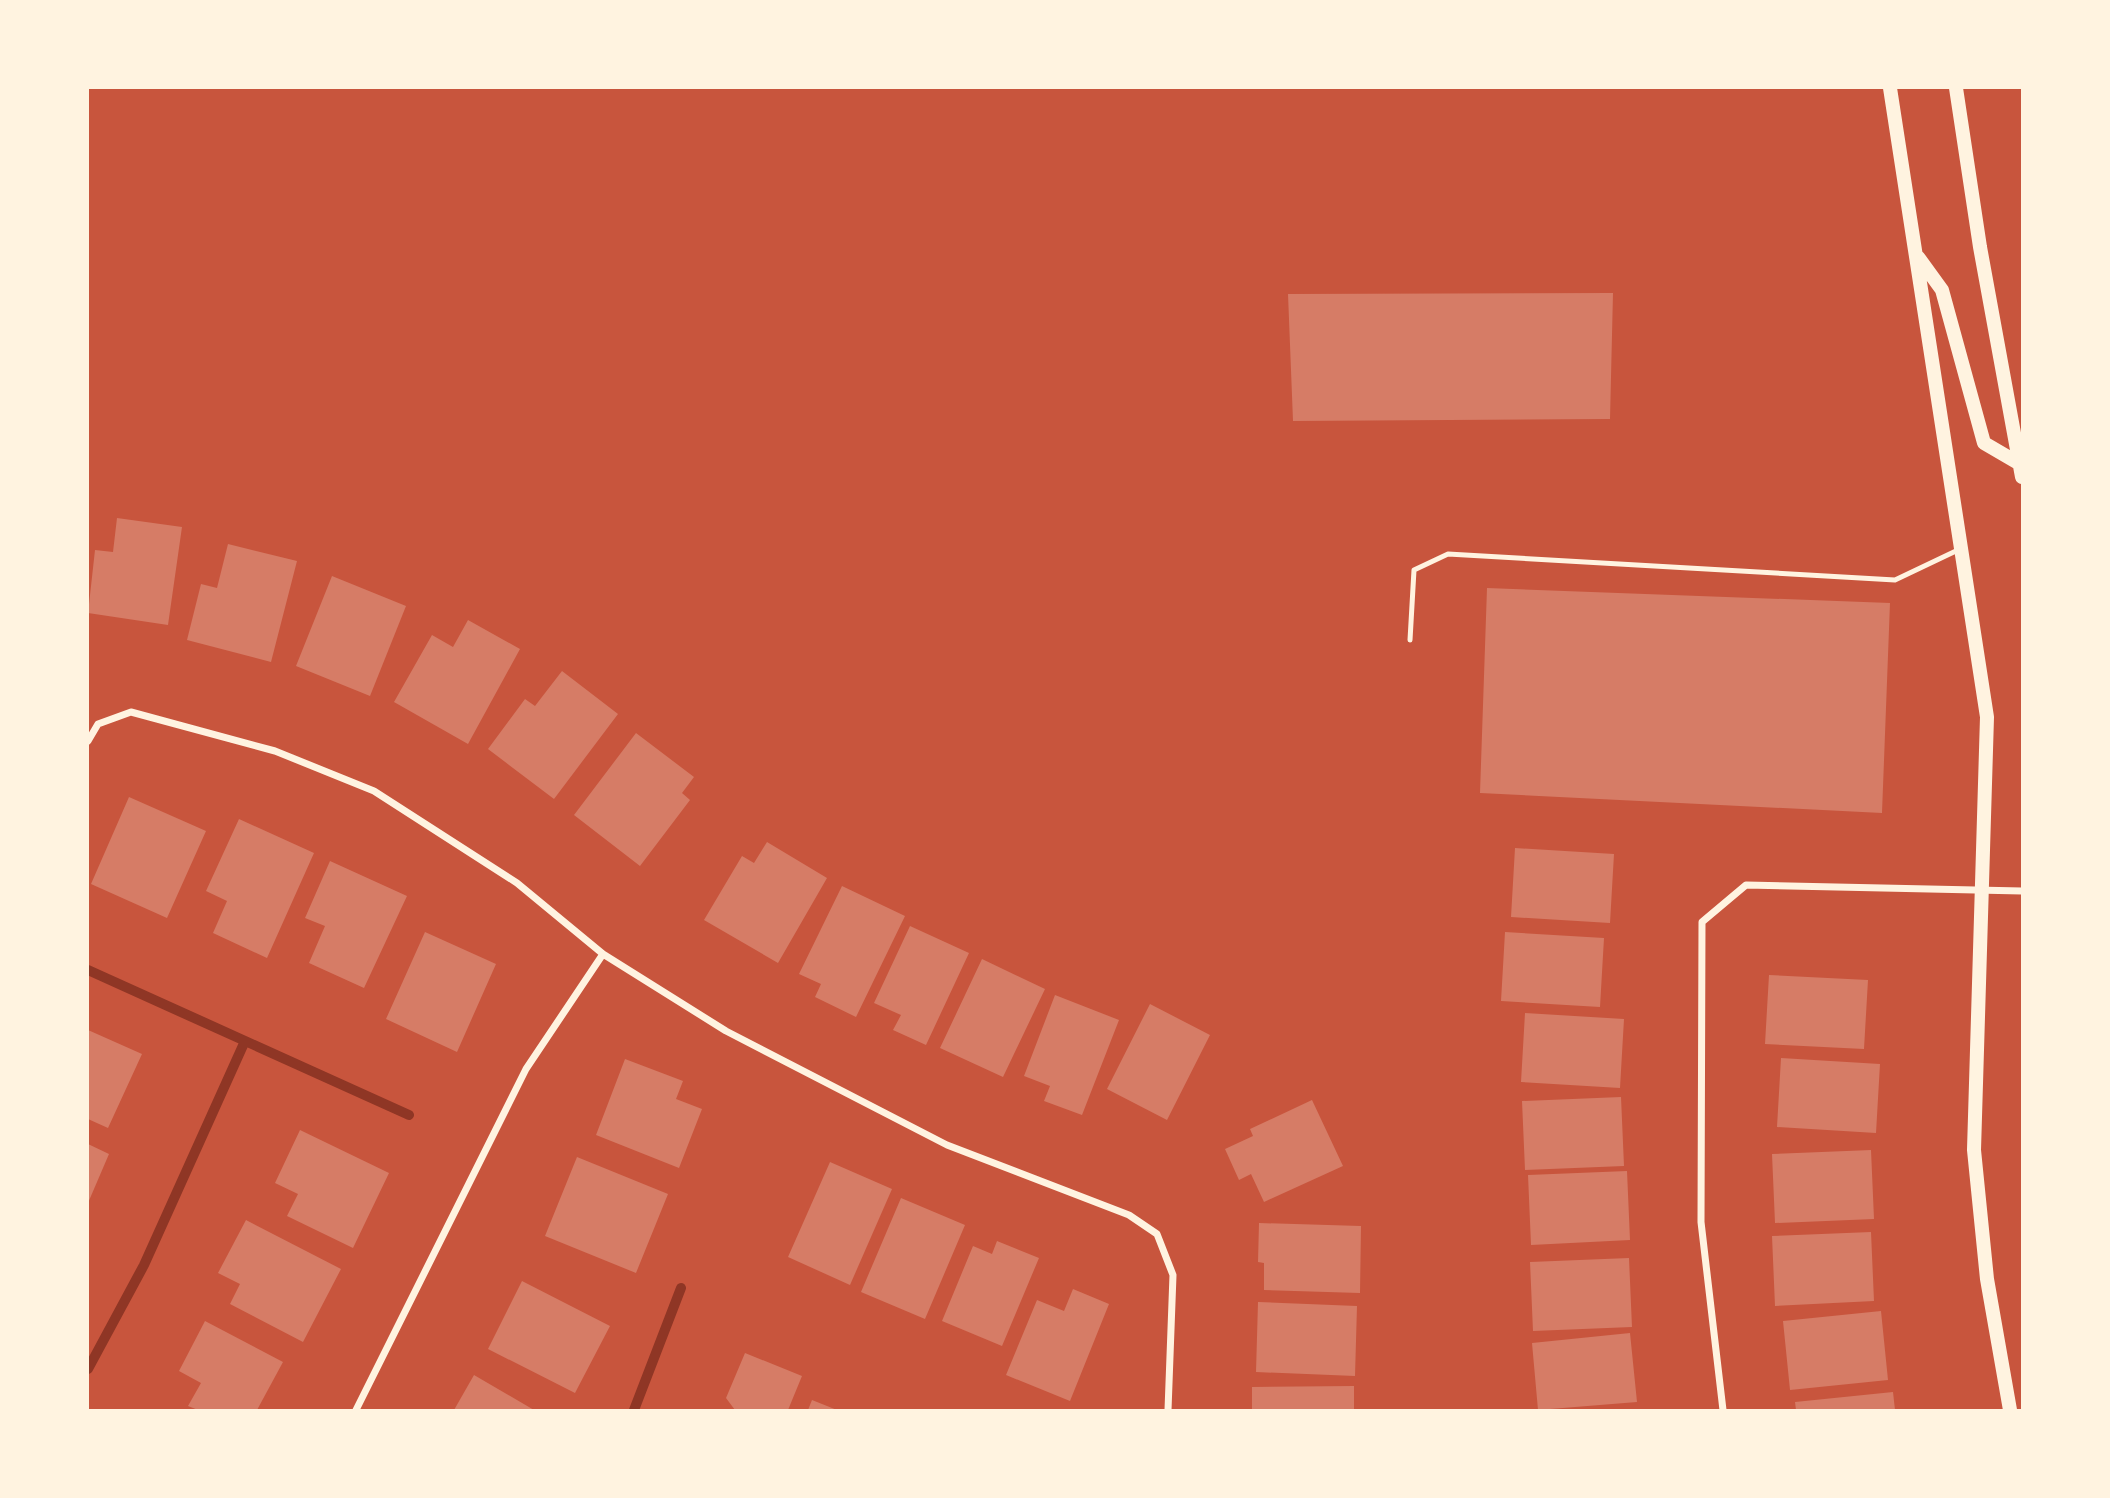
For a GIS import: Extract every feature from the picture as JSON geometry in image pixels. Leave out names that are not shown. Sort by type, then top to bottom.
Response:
[{"type":"main road","points":[[1890,88],[1987,717],[1977,961],[1974,1150],[1987,1279],[2010,1410]]},
{"type":"main road","points":[[1956,88],[1980,247],[2021,470]]},
{"type":"main road","points":[[1916,254],[1942,290],[1984,443],[2021,470]]},
{"type":"street","points":[[88,741],[99,724],[131,712],[275,751],[374,791],[517,883],[603,954],[726,1031],[947,1145],[1129,1215],[1157,1234],[1172,1275],[1168,1410]]},
{"type":"street","points":[[1723,1410],[1701,1222],[1702,922],[1746,885],[2022,891]]},
{"type":"street","points":[[356,1410],[526,1069],[603,954]]},
{"type":"lane","points":[[1410,640],[1414,570],[1448,554],[1895,580],[1961,549]]},
{"type":"building","points":[[1613,293],[1610,419],[1293,421],[1288,294]]},
{"type":"building","points":[[117,518],[182,527],[168,625],[88,613],[95,550],[113,552]]},
{"type":"building","points":[[228,544],[297,561],[271,662],[187,640],[201,584],[217,588]]},
{"type":"building","points":[[332,576],[406,606],[370,696],[296,666]]},
{"type":"building","points":[[1487,588],[1890,603],[1882,813],[1480,793]]},
{"type":"building","points":[[468,620],[520,649],[468,744],[394,702],[432,635],[453,647]]},
{"type":"building","points":[[562,671],[618,714],[554,799],[488,749],[525,699],[535,706]]},
{"type":"building","points":[[636,733],[694,777],[682,793],[690,800],[640,866],[574,815]]},
{"type":"building","points":[[129,797],[206,831],[167,918],[91,884]]},
{"type":"building","points":[[239,819],[314,853],[267,958],[213,933],[227,901],[206,891]]},
{"type":"building","points":[[767,842],[827,878],[778,963],[704,920],[742,856],[754,863]]},
{"type":"building","points":[[1515,848],[1614,854],[1610,923],[1511,917]]},
{"type":"building","points":[[330,861],[407,896],[364,988],[309,963],[325,926],[305,918]]},
{"type":"building","points":[[842,886],[905,916],[856,1017],[815,997],[821,984],[799,974]]},
{"type":"building","points":[[910,926],[969,953],[926,1045],[893,1030],[901,1015],[874,1003]]},
{"type":"building","points":[[425,932],[496,964],[457,1052],[386,1019]]},
{"type":"building","points":[[1505,932],[1604,938],[1600,1007],[1501,1001]]},
{"type":"building","points":[[982,959],[1045,989],[1003,1077],[940,1048]]},
{"type":"building","points":[[1769,975],[1868,980],[1864,1049],[1765,1044]]},
{"type":"building","points":[[1055,995],[1119,1020],[1082,1115],[1044,1101],[1050,1086],[1024,1076]]},
{"type":"building","points":[[1150,1004],[1210,1035],[1167,1120],[1107,1089]]},
{"type":"building","points":[[1525,1013],[1624,1019],[1620,1088],[1521,1082]]},
{"type":"building","points":[[88,1030],[142,1054],[108,1128],[88,1119]]},
{"type":"building","points":[[1781,1058],[1880,1064],[1876,1133],[1777,1127]]},
{"type":"building","points":[[625,1059],[683,1081],[676,1099],[702,1109],[679,1168],[596,1135]]},
{"type":"building","points":[[1621,1097],[1624,1166],[1525,1170],[1522,1101]]},
{"type":"building","points":[[1312,1100],[1343,1166],[1264,1202],[1251,1174],[1239,1180],[1225,1149],[1253,1136],[1250,1129]]},
{"type":"building","points":[[300,1130],[389,1173],[353,1248],[287,1216],[298,1194],[275,1183]]},
{"type":"building","points":[[88,1144],[109,1154],[88,1203]]},
{"type":"building","points":[[1871,1150],[1874,1219],[1775,1223],[1772,1154]]},
{"type":"building","points":[[577,1157],[668,1194],[636,1273],[545,1236]]},
{"type":"building","points":[[830,1162],[892,1189],[850,1285],[788,1257]]},
{"type":"building","points":[[1627,1171],[1630,1240],[1531,1245],[1528,1175]]},
{"type":"building","points":[[901,1198],[965,1225],[925,1319],[861,1292]]},
{"type":"building","points":[[246,1220],[341,1269],[303,1342],[230,1304],[240,1284],[218,1273]]},
{"type":"building","points":[[1259,1223],[1361,1226],[1360,1293],[1264,1290],[1264,1263],[1258,1262]]},
{"type":"building","points":[[1871,1232],[1874,1301],[1775,1306],[1772,1236]]},
{"type":"building","points":[[997,1241],[1039,1258],[1002,1346],[942,1321],[973,1246],[992,1254]]},
{"type":"building","points":[[1629,1258],[1632,1327],[1533,1331],[1530,1262]]},
{"type":"building","points":[[522,1281],[610,1326],[575,1393],[488,1349]]},
{"type":"building","points":[[1073,1289],[1109,1304],[1070,1401],[1006,1375],[1037,1300],[1064,1311]]},
{"type":"building","points":[[1258,1302],[1357,1306],[1355,1376],[1256,1372]]},
{"type":"building","points":[[1881,1311],[1888,1380],[1790,1390],[1783,1321]]},
{"type":"building","points":[[205,1321],[283,1362],[257,1410],[198,1410],[188,1406],[201,1383],[179,1371]]},
{"type":"building","points":[[1630,1333],[1637,1402],[1538,1410],[1532,1343]]},
{"type":"building","points":[[745,1353],[802,1376],[788,1410],[735,1410],[726,1398]]},
{"type":"building","points":[[474,1375],[534,1410],[454,1410]]},
{"type":"building","points":[[1354,1386],[1354,1410],[1252,1410],[1252,1387]]},
{"type":"building","points":[[1893,1392],[1895,1410],[1796,1410],[1795,1402]]},
{"type":"building","points":[[812,1400],[837,1410],[808,1410]]},
{"type":"waterway","points":[[88,970],[409,1115]]},
{"type":"waterway","points":[[88,1369],[144,1265],[245,1041]]},
{"type":"waterway","points":[[634,1410],[681,1288]]}]
